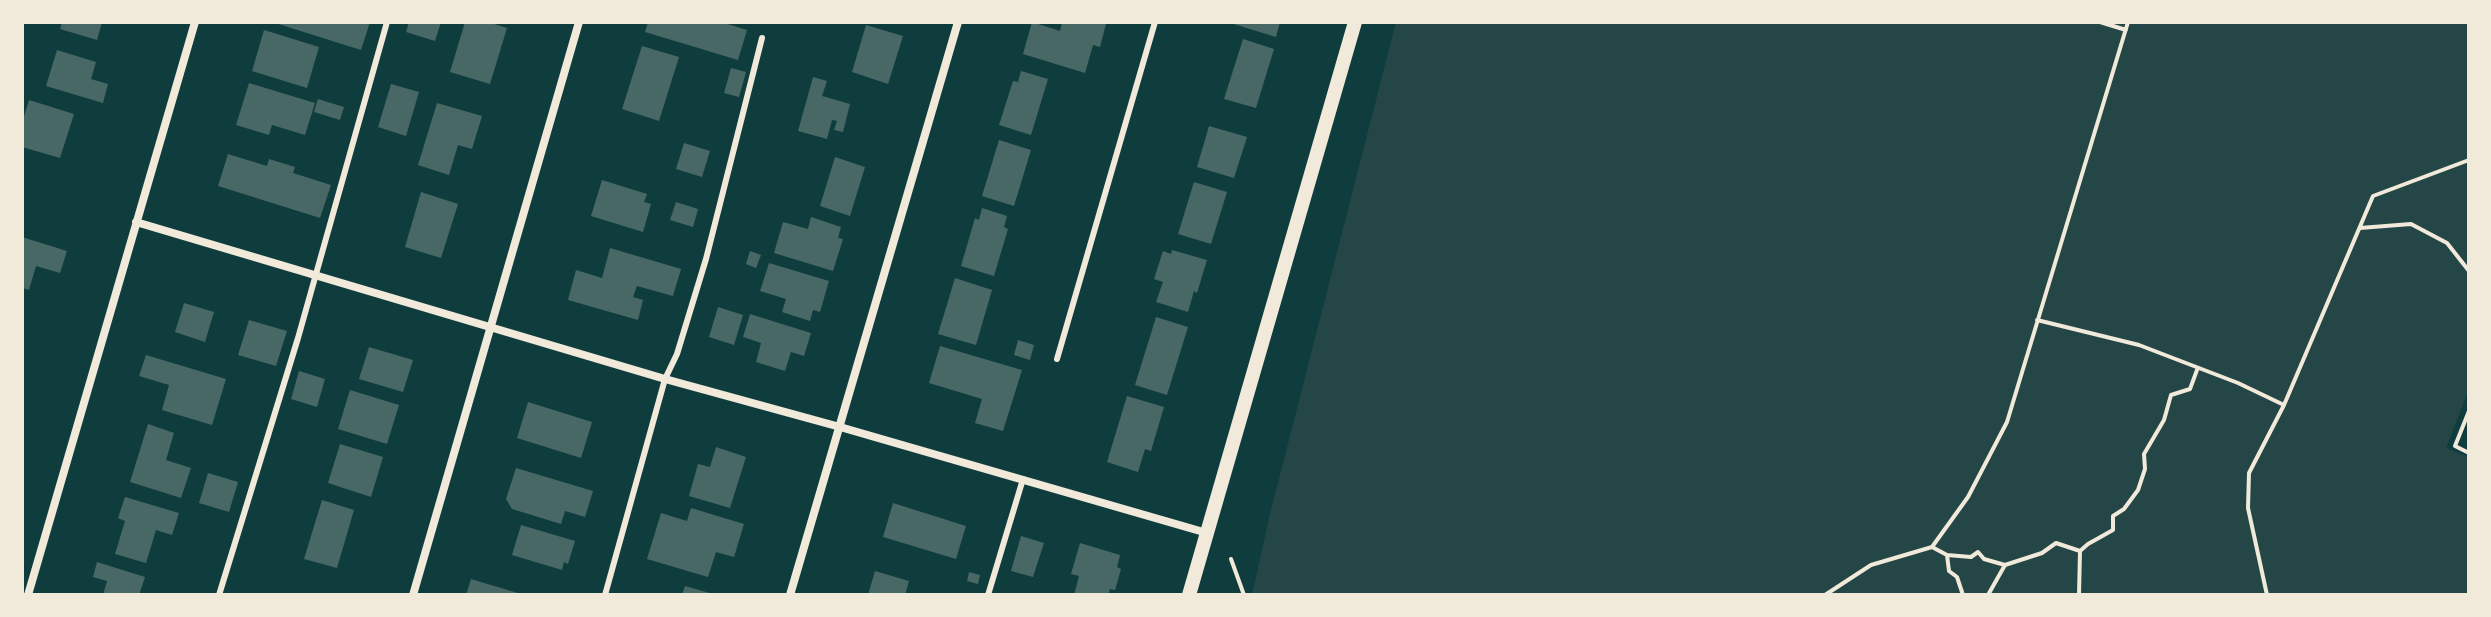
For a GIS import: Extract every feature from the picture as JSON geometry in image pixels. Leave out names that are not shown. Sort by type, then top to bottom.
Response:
[{"type":"street","points":[[28,595],[195,22]]},
{"type":"street","points":[[413,595],[579,22]]},
{"type":"street","points":[[790,595],[958,22]]},
{"type":"street","points":[[1189,595],[1355,22]]},
{"type":"street","points":[[136,222],[665,379],[1207,533]]},
{"type":"lane","points":[[219,595],[298,338],[387,22]]},
{"type":"lane","points":[[1057,359],[1155,22]]},
{"type":"lane","points":[[605,595],[665,379],[677,354],[706,259],[762,38]]},
{"type":"lane","points":[[988,595],[1023,479]]},
{"type":"path","points":[[2100,22],[2126,30]]},
{"type":"path","points":[[1828,594],[1871,565],[1932,547],[1968,497],[2007,422],[2128,22]]},
{"type":"path","points":[[2267,595],[2248,508],[2249,473],[2284,405],[2373,196],[2469,160]]},
{"type":"path","points":[[2360,228],[2411,224],[2447,243],[2469,271]]},
{"type":"path","points":[[2037,320],[2139,345],[2197,370],[2238,383],[2284,405]]},
{"type":"path","points":[[2079,595],[2080,551],[2113,530],[2113,516],[2124,509],[2138,490],[2145,469],[2144,454],[2164,420],[2171,395],[2190,389],[2197,370]]},
{"type":"path","points":[[2469,411],[2455,446],[2469,453]]},
{"type":"path","points":[[1932,547],[1947,555],[1971,557],[1978,552],[1984,559],[2005,565],[2042,553],[2056,543],[2080,551]]},
{"type":"path","points":[[1947,555],[1949,571],[1957,577],[1963,595]]},
{"type":"path","points":[[1231,559],[1244,595]]},
{"type":"path","points":[[1988,595],[2005,565]]},
{"type":"shaded area","points":[[1396,22],[2469,22],[2469,389],[2446,448],[2469,457],[2469,595],[1252,595]]},
{"type":"building","points":[[62,22],[102,22],[97,40],[60,29]]},
{"type":"building","points":[[272,22],[370,22],[361,50]]},
{"type":"building","points":[[409,22],[441,22],[435,41],[406,32]]},
{"type":"building","points":[[465,22],[488,22],[507,28],[490,84],[450,72]]},
{"type":"building","points":[[648,22],[721,22],[747,30],[738,60],[645,32]]},
{"type":"building","points":[[1032,22],[1060,31],[1062,22],[1106,24],[1100,47],[1093,45],[1085,73],[1023,54]]},
{"type":"building","points":[[1227,22],[1280,22],[1276,37]]},
{"type":"building","points":[[866,25],[903,36],[888,84],[852,72]]},
{"type":"building","points":[[264,30],[319,47],[307,88],[252,71]]},
{"type":"building","points":[[1243,39],[1274,49],[1256,108],[1224,99]]},
{"type":"building","points":[[642,46],[679,57],[659,121],[622,109]]},
{"type":"building","points":[[57,50],[96,62],[91,79],[108,84],[103,103],[46,86]]},
{"type":"building","points":[[731,68],[746,72],[739,97],[724,93]]},
{"type":"building","points":[[1021,71],[1048,79],[1031,135],[999,125],[1013,81],[1018,82]]},
{"type":"building","points":[[813,77],[827,81],[822,96],[850,104],[843,132],[834,130],[837,121],[832,120],[827,139],[798,131]]},
{"type":"building","points":[[249,83],[315,103],[305,135],[272,125],[269,135],[236,125]]},
{"type":"building","points":[[391,84],[419,92],[406,136],[378,127]]},
{"type":"building","points":[[318,99],[344,107],[340,120],[314,112]]},
{"type":"building","points":[[29,100],[74,114],[60,158],[22,147],[22,123]]},
{"type":"building","points":[[437,103],[482,116],[472,149],[458,145],[449,175],[418,165]]},
{"type":"building","points":[[1209,126],[1247,137],[1234,178],[1197,167]]},
{"type":"building","points":[[999,140],[1031,150],[1014,206],[982,196]]},
{"type":"building","points":[[684,143],[710,151],[702,177],[676,169]]},
{"type":"building","points":[[228,154],[267,166],[269,159],[295,167],[293,173],[331,185],[320,218],[218,186]]},
{"type":"building","points":[[835,157],[865,167],[850,216],[820,206]]},
{"type":"building","points":[[602,180],[647,194],[644,202],[651,204],[643,232],[591,216]]},
{"type":"building","points":[[1194,182],[1227,192],[1211,244],[1178,234]]},
{"type":"building","points":[[421,192],[458,204],[441,258],[405,247]]},
{"type":"building","points":[[676,202],[698,209],[693,227],[670,220]]},
{"type":"building","points":[[982,208],[1007,216],[1004,227],[1008,229],[994,276],[961,266],[975,218],[979,220]]},
{"type":"building","points":[[811,217],[841,227],[838,238],[843,239],[833,271],[774,253],[783,222],[808,229]]},
{"type":"building","points":[[22,237],[67,251],[60,273],[36,266],[29,290],[22,288]]},
{"type":"building","points":[[610,248],[681,269],[673,296],[637,286],[633,297],[643,300],[638,320],[568,300],[576,270],[602,278]]},
{"type":"building","points":[[1172,250],[1207,260],[1188,312],[1156,302],[1163,282],[1154,279],[1163,251],[1171,254]]},
{"type":"building","points":[[750,251],[761,255],[756,268],[746,264]]},
{"type":"building","points":[[769,263],[829,281],[820,312],[813,310],[810,321],[782,312],[786,299],[760,291]]},
{"type":"building","points":[[955,278],[992,290],[976,345],[938,334]]},
{"type":"building","points":[[184,303],[214,312],[205,342],[175,332]]},
{"type":"building","points":[[718,307],[743,315],[734,345],[709,337]]},
{"type":"building","points":[[750,314],[811,333],[804,356],[791,352],[785,371],[756,362],[761,343],[743,337]]},
{"type":"building","points":[[1156,317],[1188,327],[1167,395],[1135,385]]},
{"type":"building","points":[[249,320],[287,331],[276,366],[238,355]]},
{"type":"building","points":[[1018,340],[1034,345],[1030,360],[1014,355]]},
{"type":"building","points":[[940,346],[1022,370],[1003,431],[975,423],[982,399],[929,383]]},
{"type":"building","points":[[369,347],[413,360],[403,392],[359,379]]},
{"type":"building","points":[[146,355],[226,379],[212,425],[162,410],[169,385],[139,376]]},
{"type":"building","points":[[299,371],[325,379],[317,407],[291,399]]},
{"type":"building","points":[[350,390],[399,405],[387,444],[338,429]]},
{"type":"building","points":[[1127,396],[1164,407],[1151,451],[1145,449],[1138,472],[1107,462]]},
{"type":"building","points":[[528,402],[592,422],[581,458],[517,438]]},
{"type":"building","points":[[148,424],[174,433],[166,460],[191,468],[181,498],[130,482]]},
{"type":"building","points":[[340,444],[383,457],[371,497],[328,483]]},
{"type":"building","points":[[716,447],[746,457],[730,508],[689,496],[698,464],[710,467]]},
{"type":"building","points":[[516,468],[593,491],[585,517],[565,511],[561,524],[512,509],[506,499]]},
{"type":"building","points":[[208,473],[238,482],[229,512],[199,503]]},
{"type":"building","points":[[125,497],[179,513],[172,535],[156,530],[146,563],[115,554],[125,521],[118,518]]},
{"type":"building","points":[[322,500],[354,510],[337,568],[304,559]]},
{"type":"building","points":[[893,503],[966,526],[956,559],[883,537]]},
{"type":"building","points":[[691,508],[744,524],[734,557],[716,552],[708,577],[647,559],[661,513],[687,521]]},
{"type":"building","points":[[521,525],[575,541],[568,564],[564,562],[562,570],[512,555]]},
{"type":"building","points":[[1021,536],[1044,543],[1033,577],[1011,571]]},
{"type":"building","points":[[1080,543],[1120,555],[1117,567],[1121,569],[1115,590],[1110,589],[1108,595],[1074,595],[1079,576],[1071,574]]},
{"type":"building","points":[[97,562],[145,577],[139,595],[103,595],[107,581],[93,577]]},
{"type":"building","points":[[875,571],[909,581],[905,595],[868,595]]},
{"type":"building","points":[[969,572],[980,575],[978,584],[967,581]]},
{"type":"building","points":[[471,579],[521,594],[521,595],[466,595]]},
{"type":"building","points":[[685,586],[713,594],[713,595],[682,595]]}]
